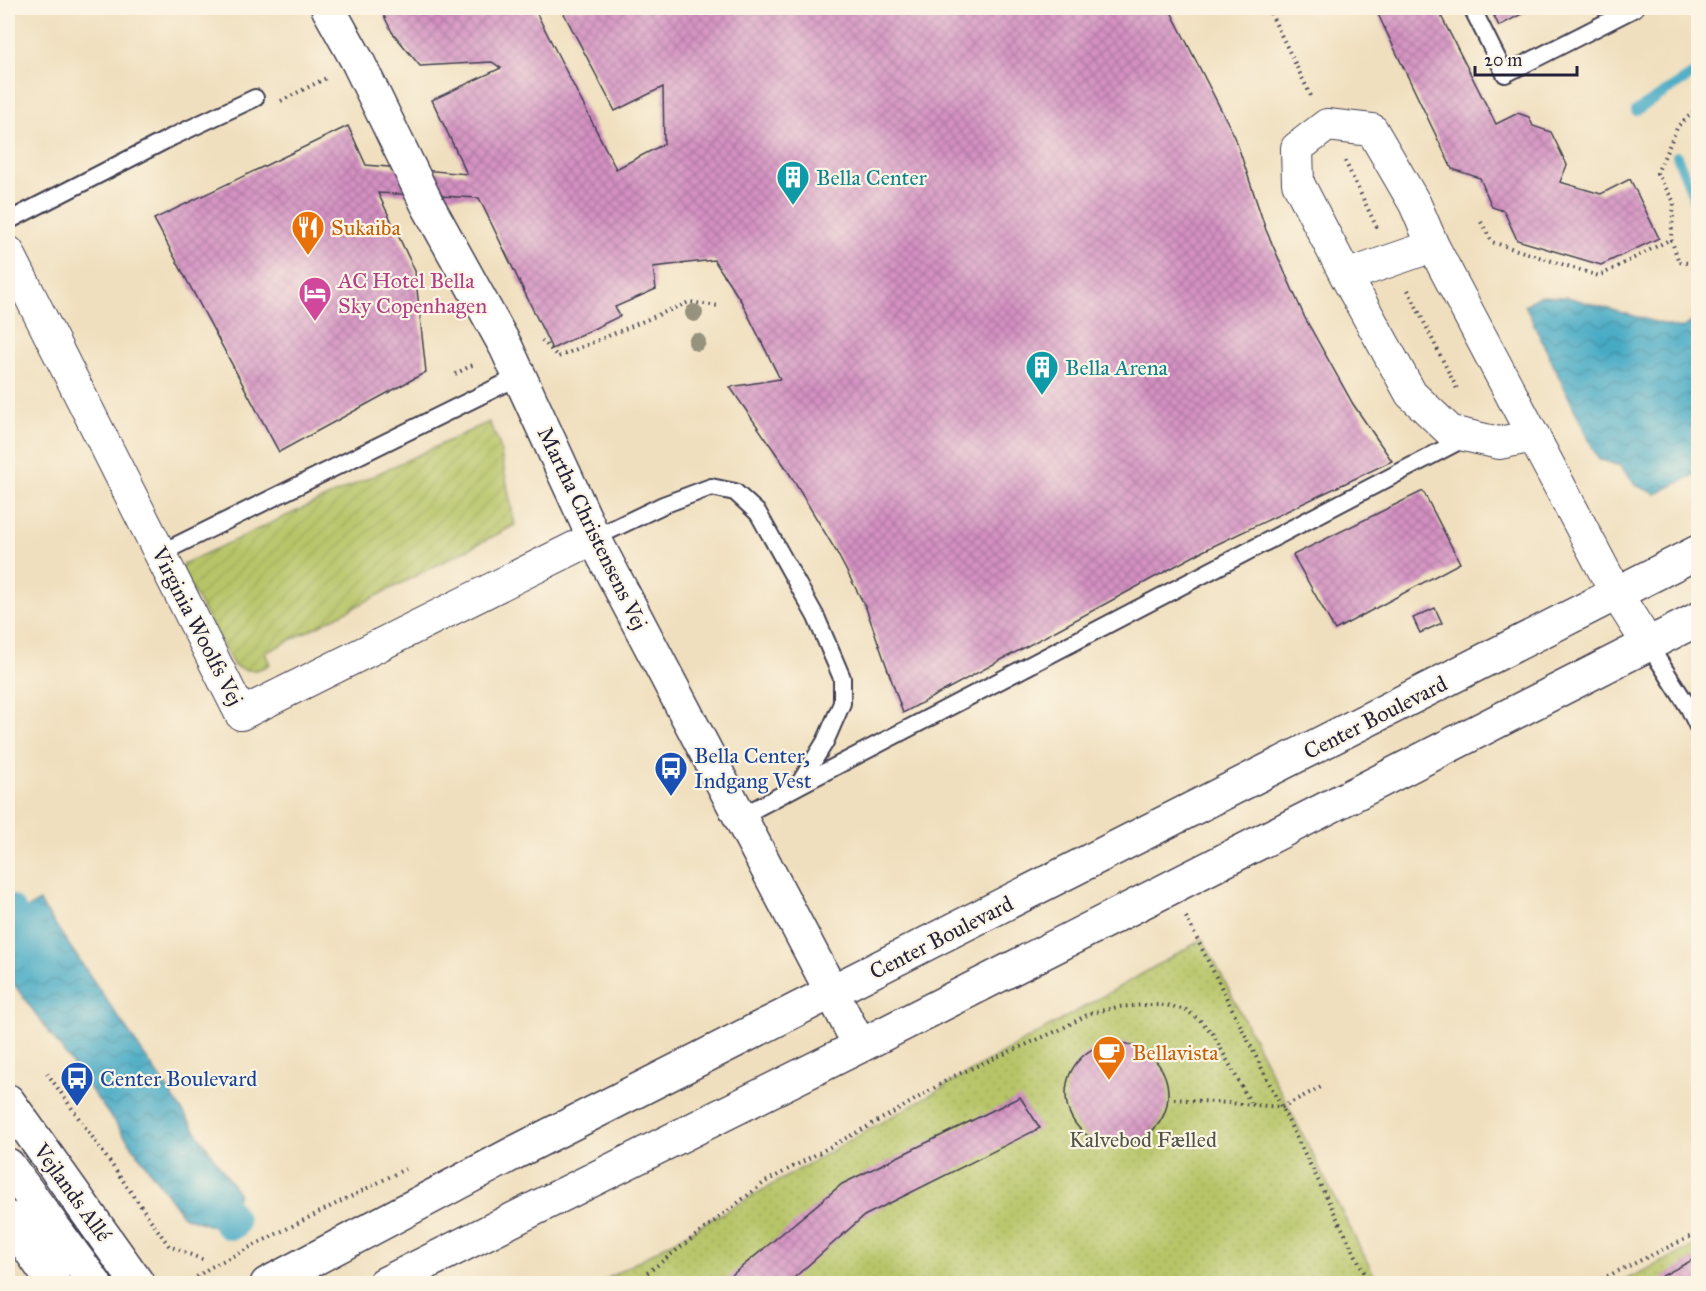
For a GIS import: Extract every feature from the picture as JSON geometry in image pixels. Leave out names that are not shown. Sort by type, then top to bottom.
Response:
[{"type":"street","name":"Martha Christensens Vej","points":[[328,8],[358,62],[427,204],[506,347],[594,538],[860,1047]]},
{"type":"street","points":[[1534,436],[1499,443],[1451,432],[1411,394],[1298,183],[1297,148],[1327,125],[1372,130],[1414,204],[1433,246],[1534,436],[1617,595],[1648,644]]},
{"type":"street","points":[[1346,276],[1433,246]]},
{"type":"street","name":"Virginia Woolfs Vej","points":[[8,252],[241,714],[594,538]]},
{"type":"street","name":"Center Boulevard","points":[[267,1284],[516,1152],[1698,552]]},
{"type":"street","points":[[384,1284],[860,1047],[1698,619]]},
{"type":"street","name":"Vejlands Allé","points":[[8,1101],[138,1284]]},
{"type":"street","points":[[8,1165],[95,1284]]},
{"type":"street","points":[[8,1218],[54,1284]]},
{"type":"lane","points":[[1472,8],[1505,74],[1635,8]]},
{"type":"lane","points":[[8,221],[162,142],[255,98]]},
{"type":"lane","points":[[161,553],[520,376]]},
{"type":"lane","points":[[740,817],[1468,436]]},
{"type":"lane","points":[[594,538],[711,487],[735,492],[758,513],[816,617],[842,678],[842,703],[825,742],[798,786]]},
{"type":"lane","points":[[1648,644],[1689,708],[1698,727]]},
{"type":"path","points":[[1268,8],[1467,410],[1468,436]]},
{"type":"path","points":[[255,98],[267,108],[358,62]]},
{"type":"path","points":[[1698,108],[1678,126],[1657,173],[1674,202],[1671,239],[1679,262],[1698,264]]},
{"type":"path","points":[[1481,222],[1492,242],[1599,276],[1671,239]]},
{"type":"path","points":[[558,357],[689,302],[718,306]]},
{"type":"path","points":[[1184,913],[1370,1284]]},
{"type":"path","points":[[633,1284],[765,1182],[898,1110],[952,1077],[1059,1030],[1091,1013],[1118,1007],[1146,1005],[1166,1005],[1186,1010],[1200,1020],[1213,1034],[1251,1104]]},
{"type":"path","points":[[47,1073],[169,1245],[204,1260]]},
{"type":"path","points":[[1173,1099],[1282,1107],[1323,1086]]},
{"type":"path","points":[[1592,1284],[1698,1233]]},
{"type":"green space","points":[[489,422],[499,443],[515,525],[265,653],[270,664],[265,667],[252,670],[234,666],[182,571],[183,564]]},
{"type":"green space","name":"Kalvebod Fælled","points":[[1203,939],[1378,1283],[598,1284]]},
{"type":"green space","points":[[1698,1244],[1698,1283],[1619,1283]]},
{"type":"water","points":[[1539,296],[1567,297],[1680,329],[1696,320],[1696,314],[1698,314],[1698,473],[1656,494],[1637,486],[1620,466],[1598,459],[1525,305]]},
{"type":"water","points":[[39,901],[239,1194],[217,1228],[183,1216],[8,976],[8,922]]},
{"type":"building","points":[[380,8],[534,8],[616,169],[664,144],[663,87],[615,111],[561,8],[1169,8],[1235,137],[1266,230],[1305,318],[1353,404],[1392,461],[1205,550],[903,713],[866,608],[836,551],[786,468],[730,387],[780,379],[741,301],[714,260],[653,267],[656,289],[615,307],[620,316],[552,349],[479,198],[378,193],[415,271],[426,372],[279,452],[154,219],[348,126],[366,165],[467,174],[432,100],[501,68],[492,62],[420,66],[392,32]]},
{"type":"building","points":[[1375,8],[1437,8],[1496,124],[1518,113],[1529,117],[1533,126],[1551,132],[1567,165],[1560,182],[1601,194],[1630,179],[1659,238],[1601,265],[1517,240],[1504,211],[1492,207],[1480,178],[1452,169]]},
{"type":"building","points":[[1490,8],[1533,8],[1499,26]]},
{"type":"building","points":[[1423,491],[1460,563],[1335,630],[1293,555]]},
{"type":"building","points":[[1435,608],[1442,623],[1420,633],[1413,618]]},
{"type":"building","points":[[1117,1043],[1136,1047],[1153,1058],[1164,1075],[1168,1094],[1164,1113],[1153,1130],[1136,1141],[1117,1145],[1098,1141],[1081,1130],[1070,1113],[1066,1094],[1070,1075],[1081,1058],[1098,1047]]},
{"type":"building","points":[[1020,1097],[1040,1128],[864,1216],[787,1284],[721,1284],[842,1184]]},
{"type":"building","points":[[1698,1257],[1698,1284],[1666,1284],[1662,1276]]},
{"type":"waterway","points":[[1636,111],[1698,71]]},
{"type":"waterway","points":[[1677,156],[1698,209]]},
{"type":"waterway","points":[[8,912],[41,958]]},
{"type":"waterway","points":[[198,1175],[231,1222]]},
{"type":"place","name":"Bella Center","points":[[793,206]]},
{"type":"place","name":"Sukaiba","points":[[308,256]]},
{"type":"place","name":"AC Hotel Bella Sky Copenhagen","points":[[315,322]]},
{"type":"place","name":"Bella Arena","points":[[1042,396]]},
{"type":"place","name":"Bella Center, Indgang Vest","points":[[671,797]]},
{"type":"place","name":"Bellavista","points":[[1109,1081]]},
{"type":"place","name":"Center Boulevard","points":[[77,1107]]}]
